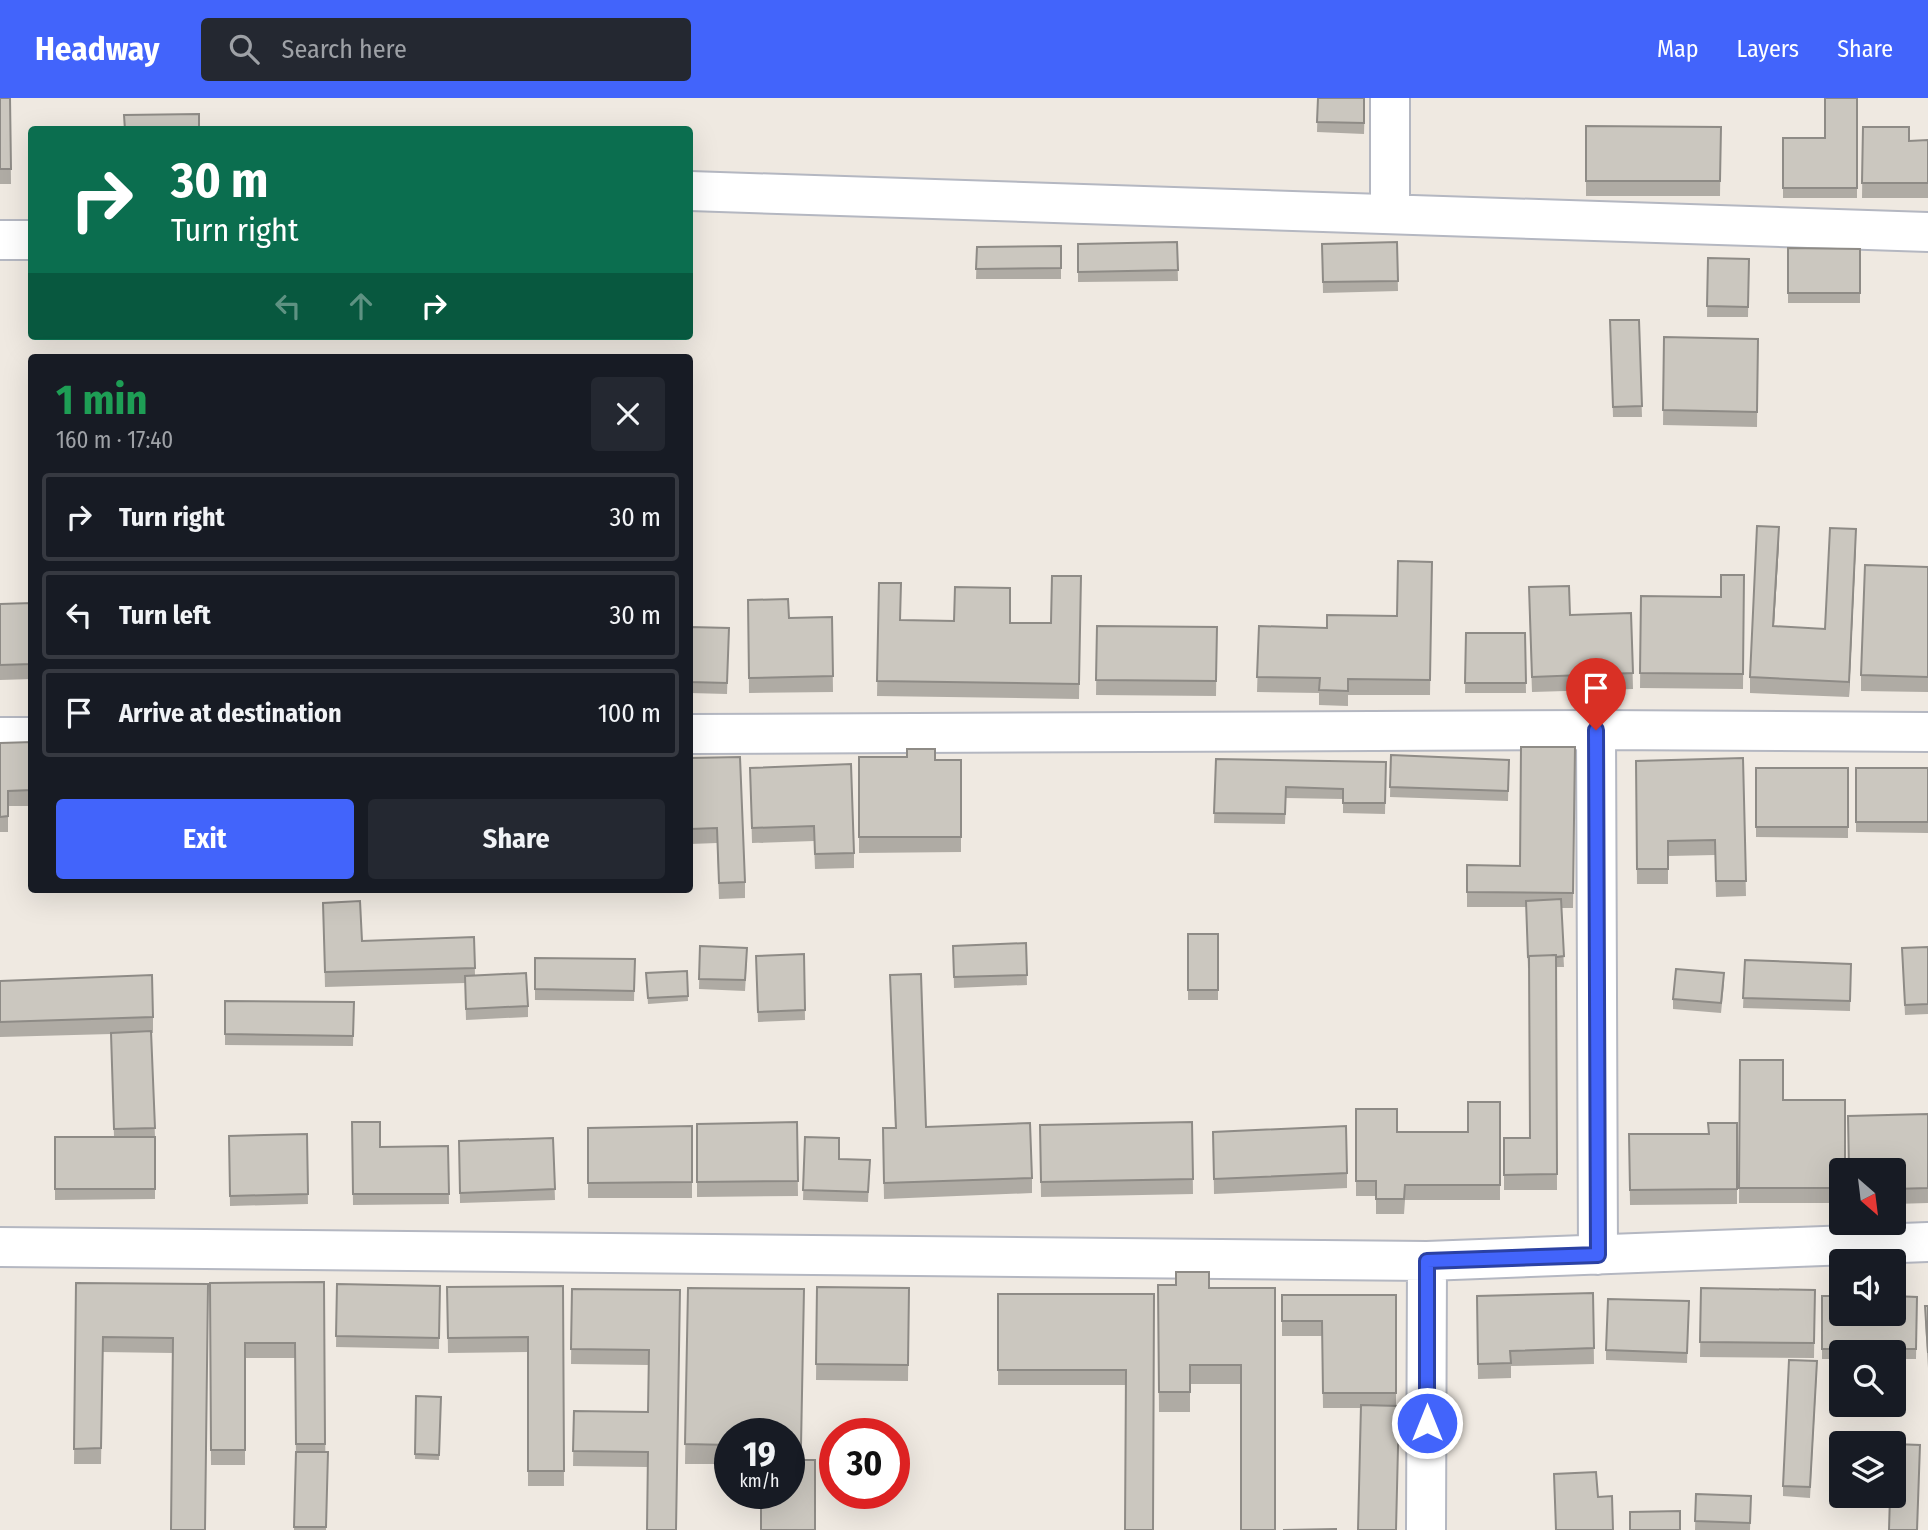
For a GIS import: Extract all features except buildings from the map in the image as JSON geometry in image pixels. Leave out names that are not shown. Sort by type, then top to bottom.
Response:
[{"type":"street","points":[[1390,98],[1390,214]]},
{"type":"street","points":[[693,191],[1928,232]]},
{"type":"street","points":[[0,240],[28,240]]},
{"type":"street","points":[[693,734],[1596,730],[1928,732]]},
{"type":"street","points":[[1596,730],[1598,1255]]},
{"type":"street","points":[[0,737],[28,737]]},
{"type":"street","points":[[0,1247],[1427,1261],[1928,1242]]},
{"type":"street","points":[[1426,1530],[1427,1261]]},
{"type":"route","points":[[1427,1423],[1427,1261],[1598,1255],[1596,730]]}]
